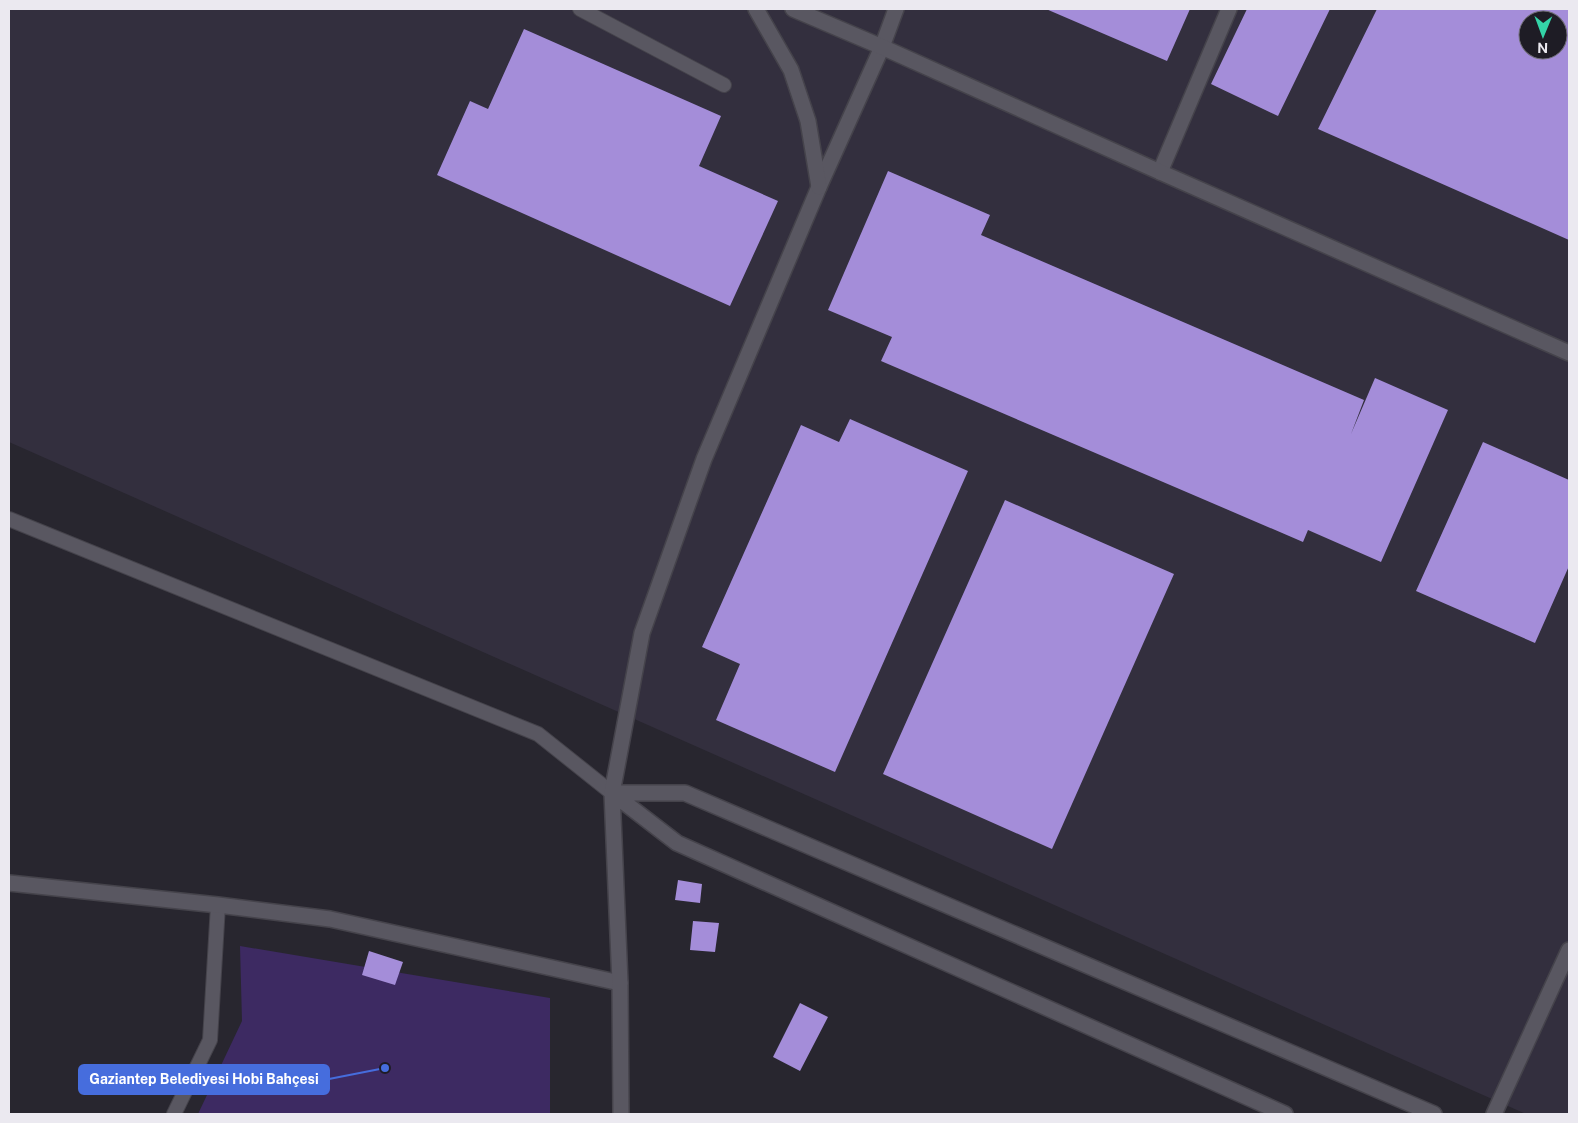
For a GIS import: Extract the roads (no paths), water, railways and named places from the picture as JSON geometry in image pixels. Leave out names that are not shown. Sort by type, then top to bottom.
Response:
[{"type":"street","points":[[756,9],[791,70],[808,121],[820,187]]},
{"type":"street","points":[[793,9],[1569,353]]},
{"type":"street","points":[[621,1114],[620,983],[612,793],[642,633],[704,459],[882,47],[896,9]]},
{"type":"street","points":[[1160,172],[1229,9]]},
{"type":"street","points":[[612,793],[677,843],[1284,1114]]},
{"type":"street","points":[[612,793],[685,793],[1434,1114]]},
{"type":"street","points":[[9,883],[330,919],[620,983]]},
{"type":"street","points":[[1494,1114],[1569,950]]},
{"type":"lane","points":[[580,9],[724,85]]},
{"type":"lane","points":[[9,519],[538,734],[612,793]]},
{"type":"lane","points":[[174,1114],[210,1040],[218,906]]},
{"type":"place","name":"Gaziantep Belediyesi Hobi Bahçesi","points":[[385,1068]]}]
